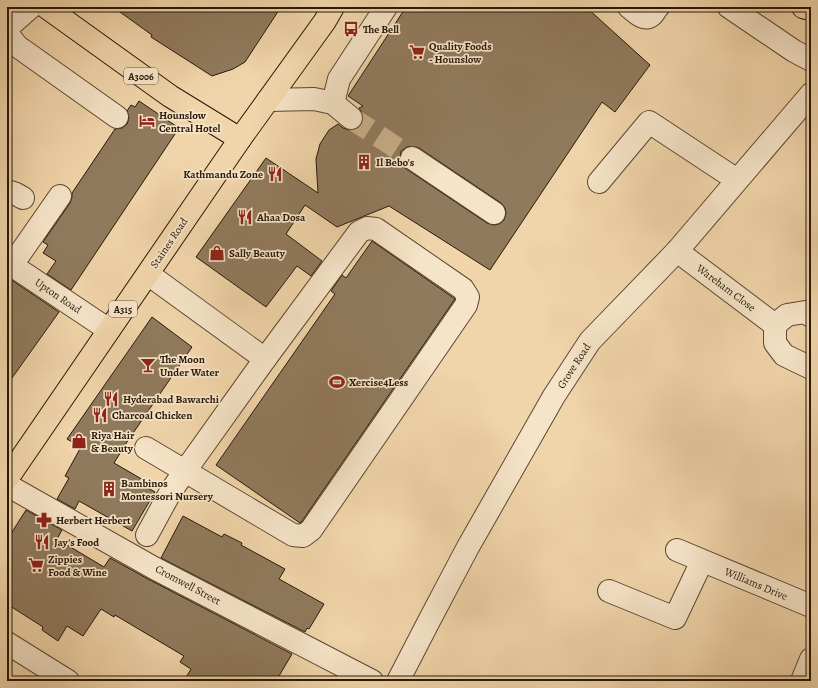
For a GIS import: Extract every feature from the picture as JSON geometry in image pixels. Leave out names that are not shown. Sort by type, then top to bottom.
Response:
[{"type":"main road","name":"Staines Road","points":[[7,479],[240,139],[325,21],[333,7]]},
{"type":"main road","points":[[803,7],[811,9]]},
{"type":"main road","name":"A3006","points":[[56,10],[170,96],[240,139]]},
{"type":"street","points":[[7,28],[31,7]]},
{"type":"street","points":[[333,103],[339,79],[386,7]]},
{"type":"street","points":[[629,7],[642,17],[647,17],[651,16],[658,7]]},
{"type":"street","points":[[729,7],[794,51],[811,60]]},
{"type":"street","points":[[7,33],[17,46],[117,117]]},
{"type":"street","name":"Grove Road","points":[[398,681],[468,547],[554,396],[590,341],[677,251],[811,94]]},
{"type":"street","points":[[268,100],[314,99],[333,103],[351,118]]},
{"type":"street","points":[[599,182],[650,122],[737,180]]},
{"type":"street","points":[[412,158],[494,214]]},
{"type":"street","points":[[10,263],[60,196]]},
{"type":"street","points":[[146,448],[185,471],[293,535],[303,536],[310,530],[466,305],[468,296],[463,289],[376,229],[367,228],[359,232],[265,359],[185,471],[171,491],[147,535]]},
{"type":"street","name":"Wareham Close","points":[[677,251],[775,325]]},
{"type":"street","name":"Upton Road","points":[[10,263],[109,330]]},
{"type":"street","points":[[148,274],[265,359]]},
{"type":"street","points":[[811,316],[805,312],[788,315],[775,325],[775,343],[784,354],[811,368]]},
{"type":"street","name":"Cromwell Street","points":[[7,485],[154,568],[372,681]]},
{"type":"street","name":"Williams Drive","points":[[677,550],[811,606]]},
{"type":"street","points":[[609,591],[675,618],[702,561]]},
{"type":"street","points":[[7,643],[68,681]]},
{"type":"street","points":[[802,681],[811,659]]},
{"type":"building","points":[[113,7],[281,7],[245,62],[233,69],[212,76],[151,37],[152,35]]},
{"type":"building","points":[[406,7],[586,7],[650,65],[615,112],[602,102],[490,270],[389,206],[337,227],[305,205],[286,234],[322,261],[311,276],[297,266],[266,307],[196,257],[266,158],[318,193],[316,159],[320,144],[329,130],[338,124],[349,130],[356,130],[361,126],[363,120],[363,114],[359,108],[363,106],[348,96]],"holes":[[[413,146],[419,148],[501,203],[505,208],[506,213],[504,220],[499,224],[494,225],[487,223],[405,168],[401,163],[401,151],[407,147]]]},
{"type":"building","points":[[139,101],[179,128],[71,290],[47,274],[56,261],[43,253],[48,245],[43,242],[70,203],[72,193],[115,129],[122,128],[127,124],[129,118],[127,111],[131,105],[135,107]]},
{"type":"building","name":"Xercise4Less","points":[[372,241],[455,299],[300,523],[216,465],[335,294],[331,291],[342,275],[346,278]]},
{"type":"building","points":[[7,277],[59,312],[7,385]]},
{"type":"building","points":[[152,317],[192,347],[114,463],[145,481],[143,485],[155,492],[132,531],[79,501],[75,509],[57,499],[69,478],[65,476],[81,447],[67,439]]},
{"type":"building","points":[[26,510],[62,530],[57,539],[104,567],[110,558],[292,654],[276,681],[184,681],[191,669],[180,662],[184,656],[115,615],[114,617],[101,609],[83,636],[67,626],[58,641],[42,630],[43,627],[7,604],[7,540]]},
{"type":"building","points":[[183,516],[222,537],[224,534],[242,543],[241,545],[285,569],[279,579],[324,604],[309,629],[307,628],[305,632],[161,558]]},
{"type":"tunnel","points":[[351,118],[412,158]]},
{"type":"place","name":"The Bell","points":[[351,29]]},
{"type":"place","name":"Quality Foods - Hounslow","points":[[417,52]]},
{"type":"place","name":"Hounslow Central Hotel","points":[[147,121]]},
{"type":"place","name":"Il Bebo's","points":[[364,162]]},
{"type":"place","name":"Kathmandu Zone","points":[[275,174]]},
{"type":"place","name":"Ahaa Dosa","points":[[245,217]]},
{"type":"place","name":"Sally Beauty","points":[[217,253]]},
{"type":"place","name":"The Moon Under Water","points":[[148,365]]},
{"type":"place","name":"Xercise4Less","points":[[337,382]]},
{"type":"place","name":"Hyderabad Bawarchi","points":[[111,399]]},
{"type":"place","name":"Charcoal Chicken","points":[[100,415]]},
{"type":"place","name":"Riya Hair & Beauty","points":[[79,441]]},
{"type":"place","name":"Bambinos Montessori Nursery","points":[[109,489]]},
{"type":"place","name":"Herbert Herbert","points":[[44,520]]},
{"type":"place","name":"Jay's Food","points":[[42,542]]},
{"type":"place","name":"Zippies Food & Wine","points":[[36,565]]}]
